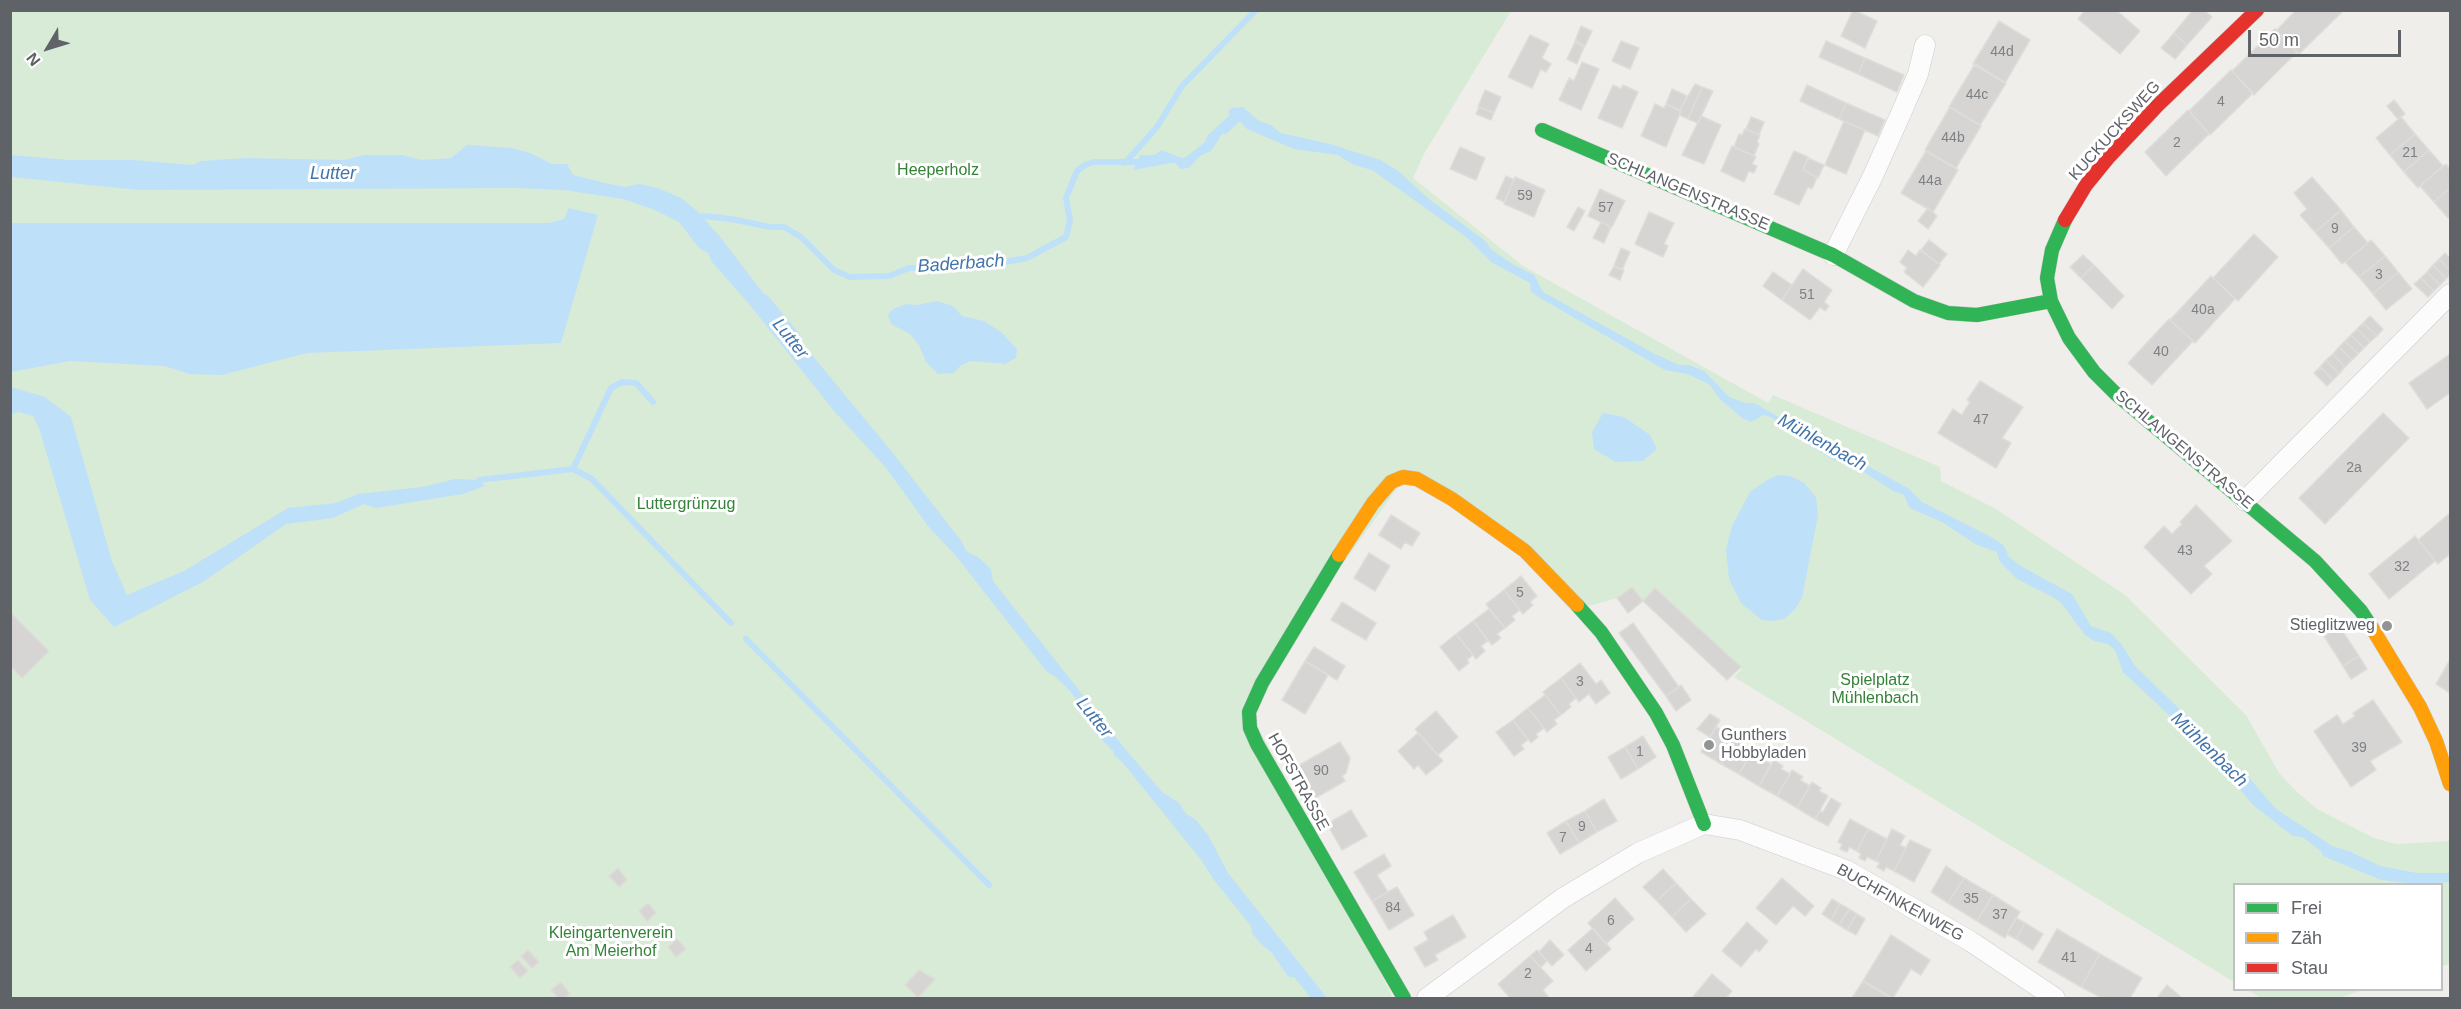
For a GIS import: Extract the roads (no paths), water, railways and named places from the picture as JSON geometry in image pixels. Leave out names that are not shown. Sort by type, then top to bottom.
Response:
[{"type":"street","name":"KUCKUCKSWEG","points":[[2051,301],[2047,278],[2052,250],[2067,215],[2086,185],[2158,105],[2257,10]]},
{"type":"street","points":[[1833,255],[1872,178],[1902,111],[1918,74],[1925,45]]},
{"type":"street","name":"SCHLANGENSTRASSE","points":[[1542,130],[1833,255],[1914,301],[1948,313],[1977,315],[2051,301],[2069,339],[2094,372],[2116,394],[2315,561],[2361,611],[2443,738],[2451,784]]},
{"type":"street","points":[[2245,501],[2451,294]]},
{"type":"street","name":"HOFSTRASSE","points":[[1404,999],[1257,744],[1250,728],[1249,712],[1262,683],[1320,586],[1373,503],[1391,482],[1403,477],[1417,478],[1452,499],[1525,551],[1560,586],[1601,632],[1656,713],[1673,745],[1704,824]]},
{"type":"street","points":[[1427,999],[1563,898],[1638,853],[1704,824]]},
{"type":"street","name":"BUCHFINKENWEG","points":[[1704,824],[1740,830],[1846,870],[1970,941],[2055,999]]},
{"type":"water","name":"Mühlenbach","points":[[1243,107],[1259,121],[1269,124],[1281,133],[1330,144],[1380,160],[1397,170],[1429,199],[1484,240],[1492,250],[1534,275],[1543,292],[1653,353],[1679,365],[1689,365],[1704,371],[1729,397],[1746,403],[1754,403],[1793,425],[1798,425],[1908,488],[1922,502],[1993,538],[2004,546],[2009,557],[2019,565],[2072,594],[2091,626],[2111,633],[2122,645],[2135,666],[2196,725],[2210,743],[2250,779],[2276,809],[2332,846],[2380,866],[2417,873],[2450,873],[2450,882],[2407,883],[2381,880],[2323,856],[2321,851],[2308,841],[2302,837],[2293,836],[2253,805],[2183,728],[2123,672],[2115,650],[2108,644],[2094,641],[2085,635],[2061,603],[2053,597],[2017,579],[2000,562],[1997,552],[1975,544],[1942,522],[1914,510],[1909,507],[1904,495],[1893,491],[1856,467],[1832,459],[1801,440],[1771,417],[1764,415],[1751,422],[1742,418],[1720,399],[1709,384],[1687,374],[1665,370],[1540,298],[1531,292],[1530,283],[1491,262],[1466,237],[1372,170],[1354,165],[1338,155],[1294,149],[1247,129],[1240,121],[1226,134],[1222,134],[1211,151],[1200,156],[1189,168],[1180,169],[1176,163],[1171,163],[1133,170],[1140,155],[1155,155],[1161,150],[1182,158],[1186,157],[1205,142],[1208,135],[1230,115],[1228,111],[1232,108]]},
{"type":"water","name":"Lutter","points":[[467,145],[512,148],[530,153],[552,164],[567,164],[573,175],[625,187],[639,184],[658,188],[681,198],[698,212],[763,293],[802,337],[802,343],[892,452],[962,542],[966,551],[978,557],[991,569],[993,581],[1126,750],[1162,792],[1179,803],[1186,814],[1195,819],[1208,835],[1228,873],[1327,998],[1311,998],[1294,977],[1287,975],[1272,953],[1261,944],[1252,933],[1251,926],[1214,880],[1202,861],[1123,763],[1114,755],[1114,752],[1096,734],[1098,729],[1070,691],[1056,677],[1047,672],[956,556],[928,526],[887,469],[834,411],[750,305],[712,262],[708,253],[699,248],[679,222],[655,210],[623,199],[564,190],[516,188],[139,190],[11,177],[11,155],[193,165],[201,161],[247,158],[344,160],[364,155],[402,155],[421,160],[451,158]]},
{"type":"water","points":[[569,208],[598,215],[561,343],[307,353],[222,375],[189,374],[164,366],[70,361],[11,372],[11,223],[549,223],[564,219]]},
{"type":"water","points":[[937,301],[953,306],[962,316],[984,321],[1002,333],[1017,349],[1016,358],[1005,364],[971,361],[960,366],[954,373],[938,374],[926,362],[919,345],[910,334],[891,324],[888,314],[895,308],[907,304],[917,305]]},
{"type":"water","points":[[11,387],[45,397],[71,417],[112,561],[127,595],[184,571],[288,508],[336,503],[358,494],[422,487],[455,479],[479,480],[485,486],[463,494],[376,508],[364,504],[333,518],[286,524],[203,582],[114,627],[90,600],[39,428],[33,416],[19,412],[11,414]]},
{"type":"water","points":[[1603,413],[1624,417],[1650,435],[1657,449],[1643,461],[1616,462],[1594,449],[1592,432]]},
{"type":"water","points":[[1778,475],[1790,476],[1803,482],[1816,497],[1818,515],[1802,598],[1795,609],[1784,619],[1773,621],[1762,620],[1741,603],[1729,579],[1726,549],[1732,526],[1750,492]]},
{"type":"waterway","name":"Baderbach","points":[[1125,163],[1157,127],[1182,86],[1256,10]]},
{"type":"waterway","name":"Baderbach","points":[[696,220],[703,216],[770,227],[784,227],[801,237],[834,270],[850,277],[889,276],[909,268],[977,267],[1027,258],[1066,237],[1070,221],[1066,198],[1077,171],[1085,165],[1094,162],[1143,162]]},
{"type":"waterway","points":[[573,469],[611,388],[622,382],[636,383],[653,402]]},
{"type":"waterway","points":[[479,480],[573,469],[592,479],[731,623]]},
{"type":"waterway","points":[[746,639],[989,885]]},
{"type":"place","name":"Stieglitzweg","points":[[2387,626]]},
{"type":"place","name":"Gunthers Hobbyladen","points":[[1709,745]]},
{"type":"park label","name":"Heeperholz","points":[[938,171]]},
{"type":"park label","name":"Luttergrünzug","points":[[686,505]]},
{"type":"park label","name":"Spielplatz Mühlenbach","points":[[1875,690]]},
{"type":"park label","name":"Kleingartenverein Am Meierhof","points":[[611,943]]}]
